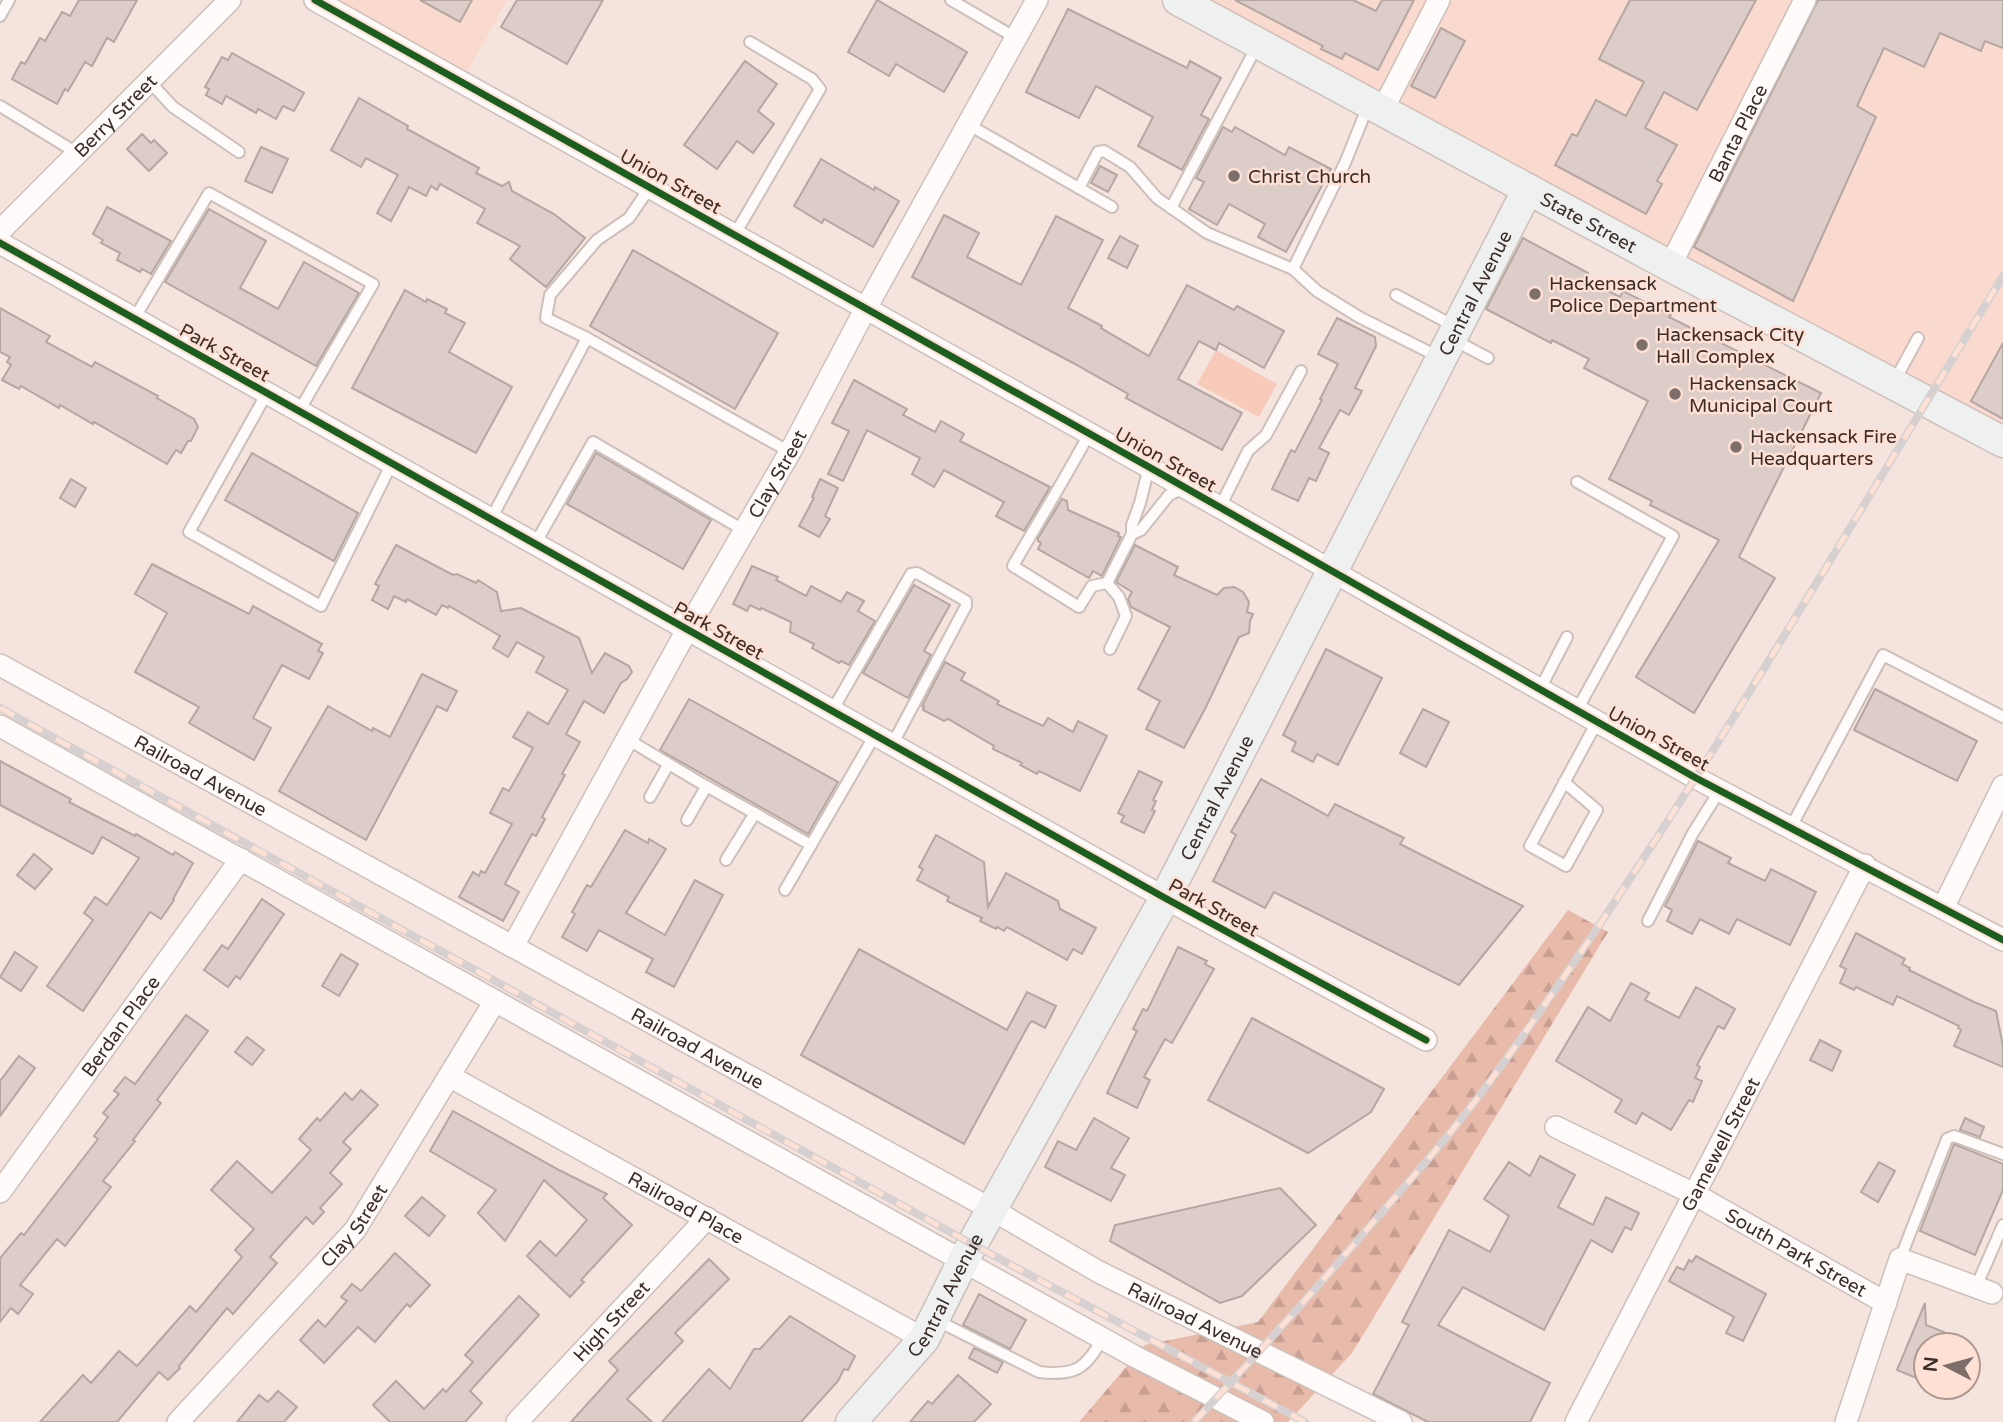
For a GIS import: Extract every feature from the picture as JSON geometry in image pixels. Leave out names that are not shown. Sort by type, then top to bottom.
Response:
[{"type":"street","name":"Berry Street","points":[[0,231],[229,0]]},
{"type":"street","name":"Union Street","points":[[315,0],[1149,467],[1597,722],[2003,940]]},
{"type":"street","name":"Clay Street","points":[[513,946],[687,630],[790,452],[866,308],[1037,0]]},
{"type":"street","name":"State Street","points":[[1178,0],[1892,385],[2003,442]]},
{"type":"street","points":[[1376,108],[1439,0]]},
{"type":"street","name":"Banta Place","points":[[1670,266],[1805,0]]},
{"type":"street","name":"Central Avenue","points":[[851,1422],[929,1329],[962,1261],[1165,898],[1528,189]]},
{"type":"street","name":"Park Street","points":[[0,243],[1165,898],[1426,1040]]},
{"type":"street","name":"Railroad Avenue","points":[[0,665],[991,1209],[1100,1272],[1401,1422]]},
{"type":"street","points":[[0,726],[1172,1377],[1263,1422]]},
{"type":"street","points":[[1943,908],[2003,786]]},
{"type":"street","name":"Berdan Place","points":[[0,1192],[241,859]]},
{"type":"street","name":"Gamewell Street","points":[[1576,1422],[1865,866]]},
{"type":"street","name":"Clay Street","points":[[178,1422],[355,1230],[495,1001]]},
{"type":"street","name":"Railroad Place","points":[[449,1076],[707,1218],[929,1329]]},
{"type":"street","name":"South Park Street","points":[[1556,1127],[1694,1194],[1886,1303]]},
{"type":"street","name":"High Street","points":[[517,1422],[707,1218]]},
{"type":"street","points":[[1846,1422],[1900,1259],[1984,1290]]},
{"type":"lane","points":[[0,16],[9,0]]},
{"type":"lane","points":[[951,0],[1016,38]]},
{"type":"lane","points":[[734,234],[820,89],[812,79],[750,42]]},
{"type":"lane","points":[[1171,208],[1259,44]]},
{"type":"lane","points":[[149,81],[173,107],[239,152]]},
{"type":"lane","points":[[0,106],[77,153]]},
{"type":"lane","points":[[1293,269],[1345,163],[1376,108]]},
{"type":"lane","points":[[969,125],[1112,207]]},
{"type":"lane","points":[[1079,188],[1098,152],[1104,151],[1130,167],[1157,198],[1207,233],[1293,269],[1317,291],[1359,317],[1450,342],[1488,358]]},
{"type":"lane","points":[[649,187],[629,218],[597,240],[550,295],[546,318],[587,338],[790,452]]},
{"type":"lane","points":[[134,318],[209,194],[373,284],[299,411]]},
{"type":"lane","points":[[1396,295],[1450,342]]},
{"type":"lane","points":[[491,519],[587,338]]},
{"type":"lane","points":[[1892,385],[1918,338]]},
{"type":"lane","points":[[1220,507],[1248,451],[1266,435],[1301,370]]},
{"type":"lane","points":[[267,393],[189,532],[213,546],[321,606],[392,463]]},
{"type":"lane","points":[[1089,434],[1060,489],[1013,566],[1079,607],[1092,586],[1107,583]]},
{"type":"lane","points":[[535,544],[593,442],[745,531]]},
{"type":"lane","points":[[1107,583],[1132,534],[1132,525],[1149,467]]},
{"type":"lane","points":[[1577,482],[1674,536],[1577,710]]},
{"type":"lane","points":[[1132,534],[1141,530],[1169,495],[1185,488]]},
{"type":"lane","points":[[785,890],[811,845],[883,740],[966,606],[966,601],[917,573],[911,574],[832,711]]},
{"type":"lane","points":[[1107,583],[1119,597],[1126,616],[1110,649]]},
{"type":"lane","points":[[1539,689],[1567,638]]},
{"type":"lane","points":[[1791,827],[1883,655],[2003,717]]},
{"type":"lane","points":[[1564,782],[1597,810],[1566,866],[1530,846],[1564,782],[1597,722]]},
{"type":"lane","points":[[627,739],[706,787],[811,845]]},
{"type":"lane","points":[[650,797],[668,765]]},
{"type":"lane","points":[[687,820],[706,787]]},
{"type":"lane","points":[[1648,921],[1693,833],[1720,790]]},
{"type":"lane","points":[[726,860],[755,813]]},
{"type":"lane","points":[[1900,1259],[1947,1139],[1954,1136],[2003,1154]]},
{"type":"lane","points":[[1984,1290],[2003,1224]]},
{"type":"lane","points":[[929,1329],[1039,1372],[1056,1373],[1076,1371],[1089,1361],[1103,1338]]},
{"type":"shaded area","points":[[315,0],[507,0],[462,82]]},
{"type":"shaded area","points":[[1178,0],[2003,0],[2003,442]]},
{"type":"shaded area","points":[[1216,350],[1277,384],[1259,417],[1197,384]]},
{"type":"green space","points":[[1568,910],[1608,932],[1352,1353],[1288,1422],[1079,1422],[1145,1345],[1258,1322]]},
{"type":"building","points":[[79,0],[137,0],[114,42],[107,38],[92,66],[85,62],[57,104],[12,79],[21,62],[25,64],[40,38],[45,41],[62,12],[70,16]]},
{"type":"building","points":[[420,0],[472,0],[460,22]]},
{"type":"building","points":[[517,0],[603,0],[567,64],[501,27]]},
{"type":"building","points":[[877,0],[967,52],[944,92],[896,64],[889,76],[848,52]]},
{"type":"building","points":[[1235,0],[1353,0],[1376,11],[1382,0],[1414,0],[1378,70],[1345,53],[1342,59],[1321,49],[1323,46]]},
{"type":"building","points":[[1630,0],[1756,0],[1697,110],[1664,92],[1645,128],[1677,145],[1657,181],[1662,184],[1646,214],[1555,165],[1572,134],[1577,136],[1596,100],[1626,116],[1644,82],[1599,59]]},
{"type":"building","points":[[1818,0],[2003,0],[2003,48],[1985,41],[1981,51],[1940,33],[1924,67],[1884,48],[1857,106],[1876,117],[1793,301],[1694,247]]},
{"type":"building","points":[[1068,9],[1187,68],[1190,61],[1221,78],[1201,115],[1209,119],[1182,170],[1138,146],[1153,117],[1096,86],[1079,118],[1026,92]]},
{"type":"building","points":[[1441,28],[1465,41],[1435,98],[1411,86]]},
{"type":"building","points":[[232,53],[304,93],[294,111],[283,106],[276,119],[258,109],[256,113],[226,96],[222,104],[206,95],[209,89],[205,87],[222,57],[228,60]]},
{"type":"building","points":[[745,61],[777,84],[758,111],[774,124],[753,153],[737,141],[717,169],[684,145]]},
{"type":"building","points":[[359,98],[408,126],[407,129],[479,168],[476,173],[502,186],[509,182],[512,191],[554,214],[585,238],[546,287],[510,259],[520,246],[477,223],[485,209],[440,184],[437,190],[431,186],[426,196],[409,187],[391,221],[377,213],[398,175],[366,158],[361,167],[331,150]]},
{"type":"building","points":[[1223,127],[1232,132],[1235,127],[1285,155],[1289,147],[1331,169],[1286,252],[1258,237],[1265,224],[1229,204],[1217,225],[1189,209],[1204,182],[1196,178]]},
{"type":"building","points":[[142,134],[151,143],[154,140],[167,153],[149,171],[127,149]]},
{"type":"building","points":[[261,147],[288,159],[272,193],[245,181]]},
{"type":"building","points":[[821,159],[874,190],[875,187],[899,201],[873,247],[824,219],[822,223],[794,206]]},
{"type":"building","points":[[1100,166],[1117,175],[1108,192],[1091,183]]},
{"type":"building","points":[[107,207],[171,241],[151,274],[142,269],[140,272],[117,260],[120,253],[101,243],[103,240],[93,234]]},
{"type":"building","points":[[209,209],[266,241],[240,288],[278,309],[304,262],[359,293],[316,366],[165,282]]},
{"type":"building","points":[[944,215],[979,233],[967,257],[1021,285],[1056,216],[1103,240],[1068,308],[1149,356],[1187,285],[1234,310],[1237,306],[1284,331],[1264,368],[1219,343],[1216,350],[1199,341],[1178,379],[1242,413],[1222,450],[1126,398],[1128,394],[1073,363],[912,277]]},
{"type":"building","points":[[1120,236],[1138,246],[1127,268],[1108,258]]},
{"type":"building","points":[[1523,238],[1588,273],[1585,279],[1620,297],[1623,291],[1821,393],[1739,557],[1775,578],[1694,713],[1636,677],[1719,540],[1650,505],[1652,501],[1609,479],[1648,401],[1584,368],[1589,359],[1552,340],[1551,343],[1486,309]]},
{"type":"building","points":[[633,250],[778,333],[735,409],[590,326]]},
{"type":"building","points":[[405,290],[426,302],[427,299],[447,309],[445,313],[465,323],[449,352],[512,387],[476,453],[352,388]]},
{"type":"building","points":[[0,308],[50,336],[46,342],[92,367],[95,362],[194,419],[198,427],[191,441],[188,441],[181,453],[176,450],[167,464],[94,422],[93,424],[60,405],[59,408],[21,386],[19,389],[2,380],[11,365],[7,362],[10,357],[0,352]]},
{"type":"building","points":[[1337,318],[1375,337],[1376,346],[1355,388],[1362,391],[1349,415],[1340,410],[1319,448],[1329,453],[1316,481],[1309,478],[1298,501],[1272,489],[1291,450],[1295,452],[1338,364],[1318,354]]},
{"type":"building","points":[[2003,343],[2003,419],[1971,401]]},
{"type":"building","points":[[854,380],[907,409],[903,415],[935,432],[941,421],[964,434],[960,441],[1050,487],[1024,531],[996,516],[1004,502],[944,470],[934,487],[912,474],[920,458],[867,430],[843,481],[828,474],[849,431],[832,423]]},
{"type":"building","points":[[252,453],[358,513],[334,561],[225,500]]},
{"type":"building","points":[[596,453],[711,520],[683,569],[567,504]]},
{"type":"building","points":[[71,479],[86,488],[75,507],[60,498]]},
{"type":"building","points":[[820,479],[838,488],[825,516],[830,519],[819,537],[799,526],[814,498],[812,497]]},
{"type":"building","points":[[1062,499],[1067,501],[1068,510],[1119,533],[1118,536],[1121,537],[1102,576],[1093,571],[1089,578],[1038,549],[1041,543],[1038,538]]},
{"type":"building","points":[[396,545],[453,575],[457,574],[476,583],[478,580],[497,592],[501,611],[521,608],[579,638],[592,673],[605,653],[629,666],[632,672],[621,683],[604,713],[584,701],[566,734],[580,742],[542,817],[545,819],[536,836],[532,834],[505,884],[519,892],[503,921],[459,897],[473,872],[479,876],[481,871],[485,873],[512,824],[490,813],[503,788],[509,791],[533,748],[513,737],[528,712],[548,724],[568,690],[536,672],[544,657],[517,642],[508,657],[493,648],[500,636],[449,606],[448,608],[442,605],[436,615],[407,599],[406,602],[394,596],[388,609],[372,600],[379,586],[375,584]]},
{"type":"building","points":[[1135,545],[1178,567],[1174,575],[1217,595],[1224,588],[1234,587],[1243,592],[1249,602],[1247,612],[1253,614],[1249,633],[1239,637],[1184,748],[1146,729],[1160,701],[1138,689],[1170,627],[1131,607],[1128,599],[1132,592],[1116,582]]},
{"type":"building","points":[[152,564],[249,614],[253,606],[322,644],[318,651],[323,653],[309,679],[282,665],[253,718],[271,728],[254,760],[189,723],[199,707],[135,672],[167,613],[135,594]]},
{"type":"building","points":[[752,566],[778,577],[776,580],[806,596],[811,586],[841,602],[847,592],[864,601],[858,611],[875,621],[849,665],[841,661],[839,663],[812,648],[814,644],[790,632],[791,622],[761,608],[760,610],[750,605],[747,611],[733,604]]},
{"type":"building","points":[[914,585],[950,605],[924,651],[931,655],[908,698],[863,673]]},
{"type":"building","points":[[1326,649],[1382,678],[1338,765],[1317,754],[1313,762],[1292,751],[1296,742],[1283,735]]},
{"type":"building","points":[[945,662],[965,673],[961,680],[999,701],[997,704],[1043,726],[1048,718],[1073,732],[1078,721],[1107,736],[1080,791],[1039,771],[1037,774],[948,719],[944,721],[923,710],[922,706]]},
{"type":"building","points":[[422,674],[457,691],[447,711],[437,706],[366,840],[279,791],[328,706],[372,731],[373,728],[390,737]]},
{"type":"building","points":[[1875,689],[1977,741],[1957,781],[1854,730]]},
{"type":"building","points":[[689,699],[838,782],[808,834],[660,750]]},
{"type":"building","points":[[1423,709],[1449,722],[1426,767],[1400,753]]},
{"type":"building","points":[[0,761],[71,799],[69,802],[193,863],[161,919],[150,912],[83,1011],[47,986],[93,920],[84,913],[95,897],[107,905],[139,858],[102,837],[93,854],[0,805]]},
{"type":"building","points":[[1139,771],[1162,782],[1153,800],[1156,801],[1152,810],[1155,811],[1144,833],[1121,822],[1124,816],[1118,813]]},
{"type":"building","points":[[1261,779],[1328,816],[1335,804],[1404,838],[1400,844],[1523,906],[1459,985],[1274,892],[1265,908],[1213,881],[1236,835],[1231,832]]},
{"type":"building","points":[[625,830],[648,843],[649,839],[666,849],[626,913],[665,935],[695,880],[723,895],[674,987],[646,972],[653,959],[599,930],[587,951],[562,937],[587,885],[591,887]]},
{"type":"building","points":[[936,835],[984,862],[988,907],[1006,873],[1058,901],[1060,909],[1096,928],[1082,954],[1073,949],[1067,960],[1007,927],[1004,931],[997,927],[996,929],[980,921],[982,918],[947,901],[949,897],[917,880],[923,869],[919,867]]},
{"type":"building","points":[[1698,841],[1731,858],[1728,863],[1765,881],[1771,869],[1816,892],[1790,945],[1737,919],[1729,934],[1700,919],[1692,934],[1667,921],[1672,910],[1665,906]]},
{"type":"building","points":[[34,854],[52,869],[35,889],[17,875]]},
{"type":"building","points":[[262,899],[284,914],[240,979],[236,976],[228,987],[204,970],[222,945],[228,949]]},
{"type":"building","points":[[1856,933],[1905,959],[1902,964],[1910,968],[1909,970],[1996,1011],[2003,1046],[2003,1067],[1954,1046],[1961,1030],[1959,1026],[1897,996],[1893,1005],[1856,987],[1854,990],[1840,983],[1846,969],[1840,966]]},
{"type":"building","points":[[1178,947],[1207,961],[1205,964],[1214,969],[1172,1043],[1165,1039],[1144,1077],[1150,1080],[1137,1108],[1107,1093],[1137,1031],[1133,1029],[1143,1009],[1147,1011]]},
{"type":"building","points":[[859,949],[1007,1030],[1027,992],[1056,1006],[1045,1028],[1032,1021],[1029,1024],[964,1144],[801,1055]]},
{"type":"building","points":[[15,952],[37,967],[21,991],[0,977]]},
{"type":"building","points":[[341,954],[358,964],[339,996],[322,986]]},
{"type":"building","points":[[1631,983],[1649,993],[1645,1000],[1679,1018],[1696,987],[1735,1009],[1724,1029],[1718,1026],[1697,1065],[1700,1067],[1695,1078],[1702,1081],[1693,1102],[1689,1100],[1671,1130],[1642,1113],[1636,1124],[1615,1112],[1622,1100],[1556,1061],[1588,1007],[1610,1021]]},
{"type":"building","points":[[186,1015],[208,1031],[157,1100],[161,1103],[133,1140],[135,1141],[103,1181],[111,1187],[65,1246],[57,1239],[20,1285],[33,1294],[18,1314],[11,1308],[0,1322],[0,1258],[21,1233],[24,1235],[98,1139],[94,1136],[108,1117],[103,1113],[119,1094],[114,1091],[125,1077],[135,1084]]},
{"type":"building","points":[[1252,1018],[1384,1089],[1371,1112],[1308,1153],[1208,1100]]},
{"type":"building","points":[[247,1037],[264,1050],[252,1065],[235,1052]]},
{"type":"building","points":[[1820,1040],[1841,1051],[1832,1071],[1810,1060]]},
{"type":"building","points":[[19,1056],[35,1068],[0,1116],[0,1081]]},
{"type":"building","points":[[361,1090],[378,1105],[343,1142],[351,1149],[330,1173],[342,1184],[320,1208],[324,1212],[313,1224],[306,1217],[270,1257],[277,1263],[233,1314],[227,1308],[180,1368],[168,1380],[159,1372],[117,1422],[40,1422],[83,1375],[91,1383],[119,1351],[137,1366],[190,1306],[196,1312],[242,1257],[235,1250],[254,1229],[211,1190],[237,1161],[272,1193],[311,1150],[299,1139],[317,1118],[320,1121],[345,1093],[352,1100]]},
{"type":"building","points":[[453,1111],[607,1194],[603,1198],[632,1225],[581,1280],[584,1282],[570,1297],[527,1256],[540,1241],[556,1256],[587,1220],[544,1180],[505,1241],[478,1213],[496,1190],[430,1151]]},
{"type":"building","points":[[1094,1118],[1129,1138],[1111,1168],[1125,1175],[1111,1201],[1045,1167],[1058,1141],[1076,1150]]},
{"type":"building","points":[[1965,1118],[1984,1127],[1980,1137],[1960,1130]]},
{"type":"building","points":[[1954,1144],[2003,1164],[2003,1190],[1975,1255],[1920,1231]]},
{"type":"building","points":[[1540,1156],[1575,1175],[1558,1207],[1593,1225],[1606,1197],[1639,1213],[1631,1230],[1625,1227],[1612,1252],[1591,1240],[1544,1330],[1463,1287],[1438,1325],[1550,1383],[1530,1422],[1428,1422],[1373,1394],[1409,1325],[1402,1322],[1449,1230],[1490,1252],[1509,1216],[1484,1199],[1509,1162],[1530,1176]]},
{"type":"building","points":[[1879,1162],[1895,1171],[1878,1202],[1861,1192]]},
{"type":"building","points":[[1280,1188],[1316,1225],[1242,1296],[1220,1303],[1110,1241],[1115,1225]]},
{"type":"building","points":[[422,1197],[445,1216],[429,1236],[405,1216]]},
{"type":"building","points":[[395,1253],[430,1285],[410,1307],[407,1304],[375,1342],[358,1327],[324,1363],[300,1340],[318,1320],[325,1327],[347,1301],[341,1297],[352,1284],[361,1291]]},
{"type":"building","points":[[1696,1256],[1766,1294],[1743,1341],[1726,1333],[1734,1317],[1669,1281],[1677,1267],[1684,1270],[1689,1260],[1692,1262]]},
{"type":"building","points":[[709,1259],[729,1279],[675,1333],[683,1341],[627,1399],[652,1422],[571,1422],[618,1370],[609,1361]]},
{"type":"building","points":[[979,1294],[1026,1320],[1010,1349],[963,1325]]},
{"type":"building","points":[[519,1296],[539,1315],[470,1391],[482,1403],[465,1422],[390,1422],[373,1405],[396,1381],[424,1409],[443,1389],[446,1392],[473,1362],[465,1355]]},
{"type":"building","points":[[1925,1303],[1926,1325],[1941,1331],[1913,1331]]},
{"type":"building","points":[[790,1316],[855,1356],[848,1370],[844,1369],[838,1381],[801,1422],[662,1422],[709,1369],[730,1389],[754,1349],[760,1349]]},
{"type":"building","points":[[1912,1334],[1912,1376],[1897,1370]]},
{"type":"building","points":[[974,1348],[1003,1362],[997,1373],[969,1358]]},
{"type":"building","points":[[958,1375],[991,1404],[974,1422],[910,1422],[928,1401],[932,1404]]},
{"type":"building","points":[[278,1391],[297,1407],[284,1422],[237,1422],[259,1395],[268,1402]]},
{"type":"railway","points":[[1194,1422],[1447,1137],[1560,983],[1627,884],[1755,683],[2003,276]]},
{"type":"railway","points":[[0,708],[972,1244],[1305,1422]]},
{"type":"cycle path","points":[[315,0],[1149,467],[1696,778],[2003,940]]},
{"type":"cycle path","points":[[0,243],[1165,898],[1426,1040]]},
{"type":"place","name":"Christ Church","points":[[1234,176]]},
{"type":"place","name":"Hackensack Police Department","points":[[1535,294]]},
{"type":"place","name":"Hackensack City Hall Complex","points":[[1642,345]]},
{"type":"place","name":"Hackensack Municipal Court","points":[[1675,394]]},
{"type":"place","name":"Hackensack Fire Headquarters","points":[[1736,447]]}]
